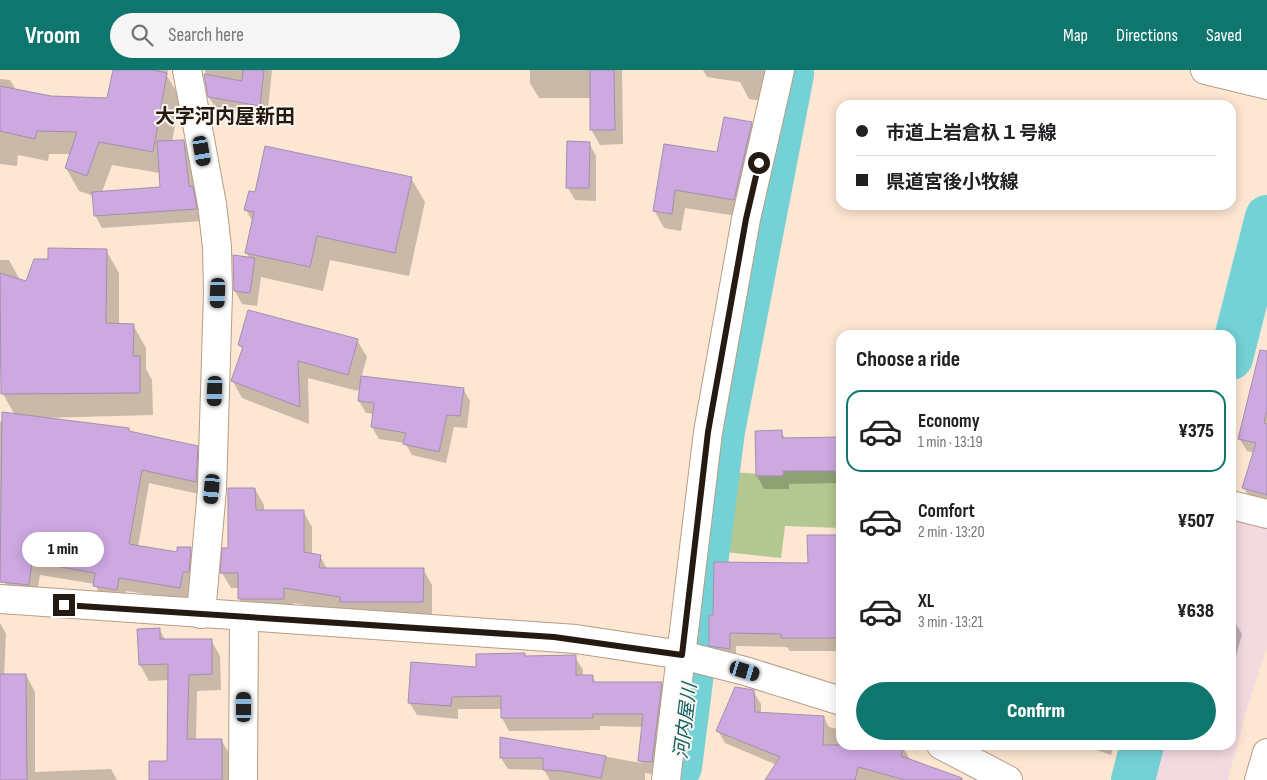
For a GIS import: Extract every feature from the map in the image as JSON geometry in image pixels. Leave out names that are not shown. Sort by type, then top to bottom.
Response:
[{"type":"main road","points":[[187,70],[212,204],[217,247],[218,293],[212,489],[201,614]]},
{"type":"main road","points":[[666,780],[708,432],[746,219],[780,70]]},
{"type":"main road","points":[[1206,70],[1267,85]]},
{"type":"main road","points":[[1236,505],[1267,514]]},
{"type":"main road","points":[[0,599],[554,637],[682,655],[745,671],[836,699]]},
{"type":"main road","points":[[243,780],[244,617]]},
{"type":"main road","points":[[951,750],[1008,780]]},
{"type":"main road","points":[[1259,780],[1267,753]]},
{"type":"shaded area","points":[[1236,513],[1267,520],[1267,646],[1236,749]]},
{"type":"shaded area","points":[[1160,750],[1236,750],[1228,780],[1156,780]]},
{"type":"green space","points":[[787,467],[836,472],[836,528],[785,526],[781,558],[715,551],[726,472],[783,475]]},
{"type":"building","points":[[113,70],[153,70],[167,73],[153,152],[99,142],[87,176],[65,168],[77,132],[37,131],[35,139],[0,131],[0,86],[51,96],[107,98]]},
{"type":"building","points":[[243,70],[264,70],[260,106],[208,97],[204,74],[242,81]]},
{"type":"building","points":[[590,70],[614,70],[615,130],[590,130]]},
{"type":"building","points":[[724,117],[752,122],[734,200],[675,190],[672,214],[653,211],[664,144],[717,152]]},
{"type":"building","points":[[184,140],[189,186],[193,186],[197,209],[94,216],[92,192],[160,187],[157,141]]},
{"type":"building","points":[[567,141],[590,142],[589,188],[566,188]]},
{"type":"building","points":[[265,146],[412,177],[395,253],[317,236],[310,267],[245,253],[254,212],[244,210],[249,191],[255,192]]},
{"type":"building","points":[[48,248],[107,249],[106,323],[134,324],[133,356],[140,356],[140,393],[1,394],[0,273],[26,281],[34,259],[48,259]]},
{"type":"building","points":[[233,255],[255,258],[250,293],[234,291]]},
{"type":"building","points":[[248,310],[358,339],[348,375],[298,361],[300,407],[231,381],[243,347],[238,345]]},
{"type":"building","points":[[1260,350],[1267,351],[1267,410],[1264,423],[1267,424],[1267,495],[1242,488],[1256,443],[1238,439]]},
{"type":"building","points":[[361,376],[464,388],[460,416],[447,415],[439,452],[403,444],[406,433],[371,427],[374,403],[358,401]]},
{"type":"building","points":[[2,412],[129,428],[129,431],[198,446],[196,482],[142,470],[129,544],[177,552],[177,547],[191,547],[189,572],[183,572],[180,588],[119,578],[117,590],[93,586],[95,573],[32,562],[29,585],[0,582]]},
{"type":"building","points":[[782,430],[782,438],[836,437],[836,471],[783,471],[783,476],[756,476],[755,431]]},
{"type":"building","points":[[228,488],[255,488],[256,510],[304,510],[304,552],[321,555],[319,568],[424,568],[423,602],[340,602],[340,597],[284,588],[284,599],[238,599],[238,573],[220,573],[222,548],[228,548]]},
{"type":"building","points":[[807,535],[836,535],[836,638],[781,638],[781,634],[730,633],[730,649],[709,646],[709,615],[713,615],[714,562],[808,563]]},
{"type":"building","points":[[160,628],[160,639],[212,639],[212,674],[189,675],[187,739],[222,739],[222,780],[149,780],[149,761],[167,761],[168,664],[139,665],[137,629]]},
{"type":"building","points":[[525,653],[525,656],[576,655],[576,675],[593,675],[593,682],[662,682],[652,762],[638,761],[643,714],[593,714],[593,718],[501,718],[501,696],[452,697],[451,706],[408,703],[411,662],[476,667],[476,654]]},
{"type":"building","points":[[0,674],[26,674],[27,780],[0,780]]},
{"type":"building","points":[[735,687],[754,690],[755,712],[824,716],[823,745],[836,745],[836,750],[903,750],[901,756],[962,778],[962,780],[905,780],[858,767],[855,780],[765,780],[780,757],[716,731]]},
{"type":"building","points":[[500,737],[606,756],[601,778],[563,771],[543,770],[543,758],[500,758]]},
{"type":"waterway","name":"河内屋川","points":[[680,767],[723,431],[792,74]]},
{"type":"waterway","points":[[1236,338],[1267,217]]},
{"type":"waterway","points":[[1133,780],[1141,750]]},
{"type":"district","name":"大字河内屋新田","points":[[225,117]]},
{"type":"route","points":[[64,605],[554,637],[629,646],[682,655],[708,432],[746,219],[759,163]]}]
